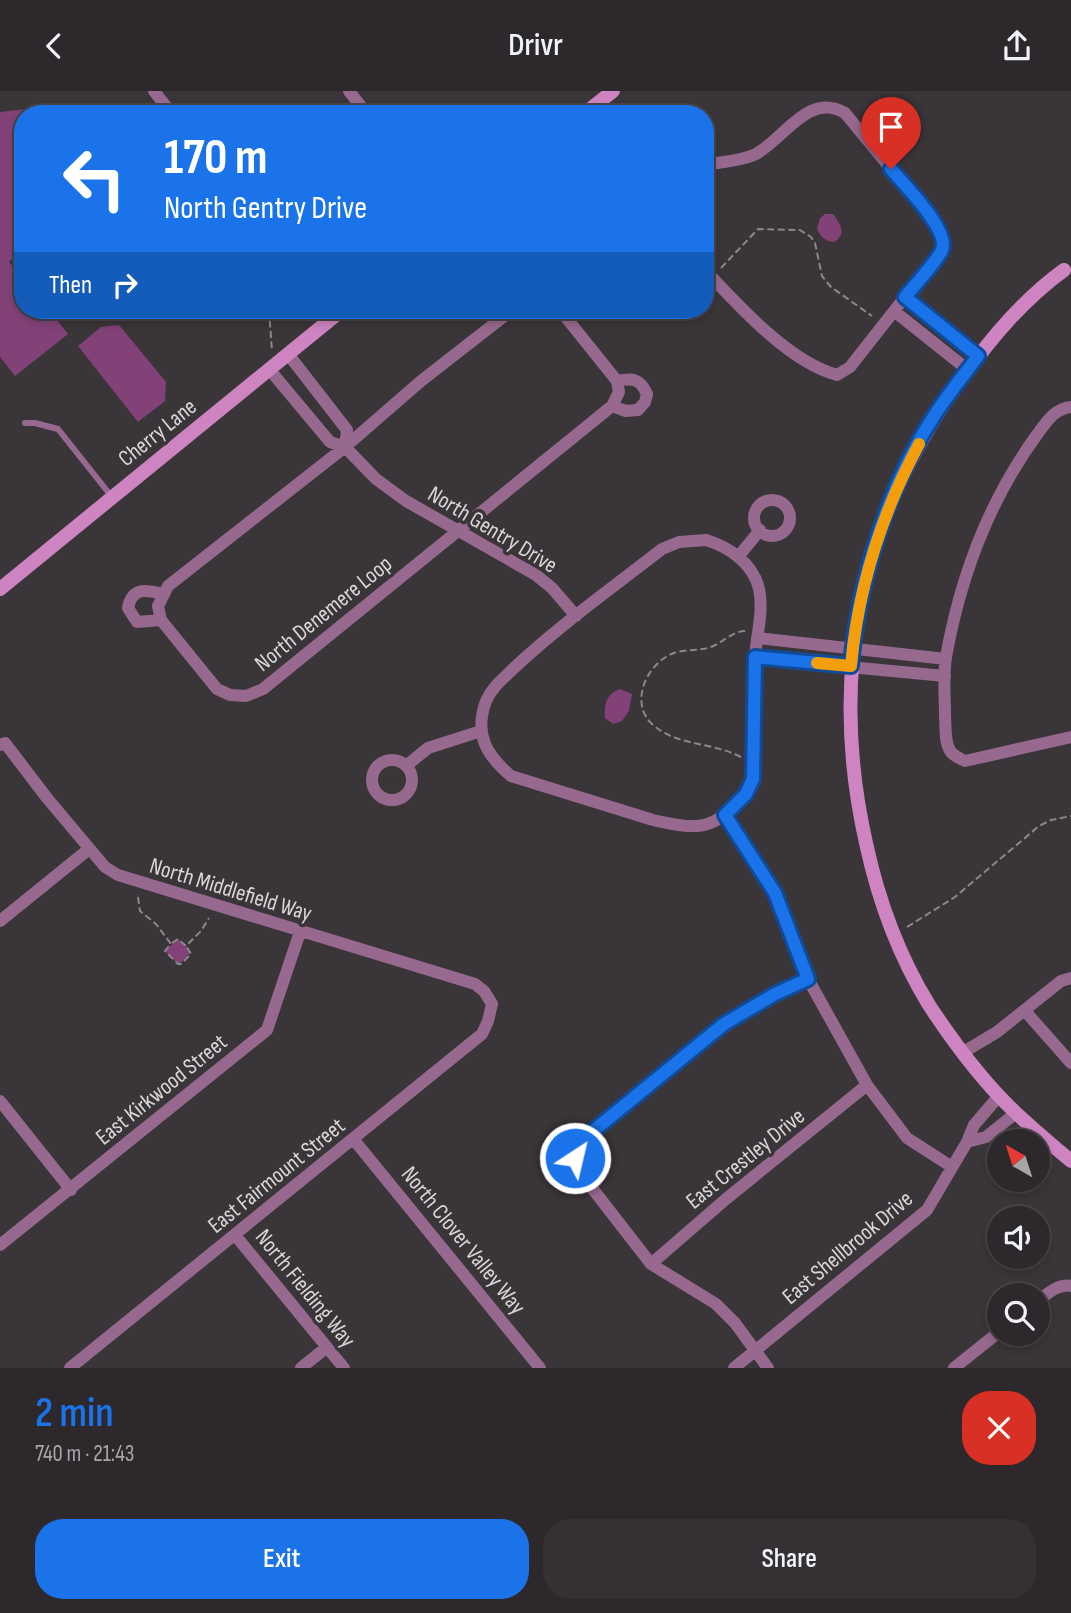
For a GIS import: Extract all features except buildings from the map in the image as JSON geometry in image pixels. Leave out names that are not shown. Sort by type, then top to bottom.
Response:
[{"type":"street","points":[[154,91],[165,105]]},
{"type":"street","points":[[349,91],[360,105]]},
{"type":"street","points":[[595,105],[613,91]]},
{"type":"street","points":[[714,163],[752,156],[811,109],[835,106],[845,113],[937,226],[943,237],[942,250],[850,367],[838,375],[820,370],[804,361],[753,318],[714,279]]},
{"type":"street","points":[[1064,270],[1040,288],[992,337],[935,415],[901,478],[876,541],[859,607],[851,666],[849,730],[858,808],[873,877],[906,961],[929,1003],[962,1053],[1016,1113],[1071,1161]]},
{"type":"street","points":[[905,297],[978,356]]},
{"type":"street","points":[[894,311],[968,370]]},
{"type":"street","name":"Cherry Lane","points":[[0,589],[331,319]]},
{"type":"street","points":[[164,594],[147,590],[135,592],[128,608],[137,622],[161,621],[158,606],[164,594],[168,586],[345,447],[421,381],[500,319]]},
{"type":"street","points":[[567,319],[617,381],[619,392],[612,406],[626,411],[638,410],[645,402],[647,394],[638,381],[631,378],[617,381]]},
{"type":"street","name":"North Gentry Drive","points":[[279,362],[330,442],[345,447],[376,479],[406,501],[536,575],[552,588],[576,616]]},
{"type":"street","name":"North Gentry Drive","points":[[279,362],[347,430],[345,447]]},
{"type":"street","name":"North Denemere Loop","points":[[161,621],[217,689],[230,695],[246,695],[263,689],[612,406]]},
{"type":"street","points":[[1071,407],[1062,408],[1051,415],[1017,462],[997,499],[978,542],[954,618],[945,676],[946,738],[951,752],[965,761],[1071,737]]},
{"type":"street","points":[[738,557],[760,530]]},
{"type":"street","points":[[706,540],[720,545],[738,557],[753,575],[759,590],[753,779],[746,794],[725,815],[698,826],[653,820],[511,776],[495,762],[486,749],[481,731],[487,700],[493,688],[527,656],[662,549],[679,542],[706,540]]},
{"type":"street","points":[[757,638],[946,659]]},
{"type":"street","points":[[755,657],[945,676]]},
{"type":"street","points":[[406,766],[428,748],[481,731]]},
{"type":"street","name":"North Middlefield Way","points":[[2,744],[89,849],[105,867],[118,875],[475,984],[484,991],[492,1004]]},
{"type":"street","points":[[725,815],[775,893],[808,979],[867,1085],[907,1137],[951,1167]]},
{"type":"street","points":[[0,921],[89,849]]},
{"type":"street","name":"East Kirkwood Street","points":[[0,1245],[268,1030],[300,932]]},
{"type":"street","points":[[962,1053],[997,1032],[1060,981],[1071,978]]},
{"type":"street","points":[[768,1368],[735,1323],[716,1304],[651,1264],[578,1170],[575,1158],[582,1142],[724,1024],[775,994],[808,979]]},
{"type":"street","name":"East Fairmount Street","points":[[70,1368],[482,1034],[492,1004]]},
{"type":"street","points":[[1025,1011],[1071,1063]]},
{"type":"street","name":"East Crestley Drive","points":[[651,1264],[726,1199],[867,1085]]},
{"type":"street","name":"East Shellbrook Drive","points":[[734,1368],[927,1210],[967,1142],[974,1125],[999,1096]]},
{"type":"street","points":[[0,1101],[71,1190]]},
{"type":"street","points":[[967,1142],[986,1137],[1016,1113]]},
{"type":"street","name":"North Clover Valley Way","points":[[354,1140],[540,1368]]},
{"type":"street","points":[[578,1170],[553,1170],[548,1154],[552,1147],[559,1143],[582,1142]]},
{"type":"street","name":"North Fielding Way","points":[[235,1235],[344,1368]]},
{"type":"street","points":[[1050,1291],[1066,1284],[1071,1286]]},
{"type":"street","points":[[954,1368],[987,1342]]},
{"type":"street","points":[[301,1368],[327,1347]]},
{"type":"lane","points":[[25,423],[35,422],[58,429],[112,498]]},
{"type":"path","points":[[719,271],[758,229],[800,230],[811,237],[822,276],[831,287],[873,317]]},
{"type":"path","points":[[270,319],[272,352],[279,362]]},
{"type":"path","points":[[742,757],[717,746],[690,743],[667,734],[648,720],[643,711],[641,694],[650,674],[665,657],[685,650],[707,648],[735,633],[745,631]]},
{"type":"path","points":[[907,927],[955,897],[1039,826],[1051,820],[1071,816]]},
{"type":"path","points":[[138,897],[140,911],[156,924],[171,944]]},
{"type":"path","points":[[186,946],[209,918]]},
{"type":"path","points":[[178,939],[191,954],[179,965],[165,951],[171,944],[178,939]]},
{"type":"shaded area","points":[[14,110],[14,257],[9,262],[14,268],[14,319],[56,319],[68,334],[15,376],[0,357],[0,112]]},
{"type":"shaded area","points":[[825,214],[833,214],[840,226],[842,233],[834,242],[823,238],[817,229],[820,218]]},
{"type":"shaded area","points":[[119,325],[166,382],[165,401],[138,422],[78,346],[101,327]]},
{"type":"shaded area","points":[[620,689],[632,694],[629,711],[622,721],[613,724],[605,718],[606,704],[609,697]]},
{"type":"shaded area","points":[[178,939],[191,952],[179,965],[165,951]]},
{"type":"slow traffic","points":[[817,663],[851,666],[859,607],[876,541],[901,478],[919,444]]},
{"type":"route","points":[[575,1158],[587,1136],[724,1024],[775,994],[808,979],[775,893],[725,815],[746,794],[753,779],[755,657],[851,666],[859,607],[876,541],[901,478],[935,415],[978,356],[905,297],[942,250],[943,237],[891,169]]}]
